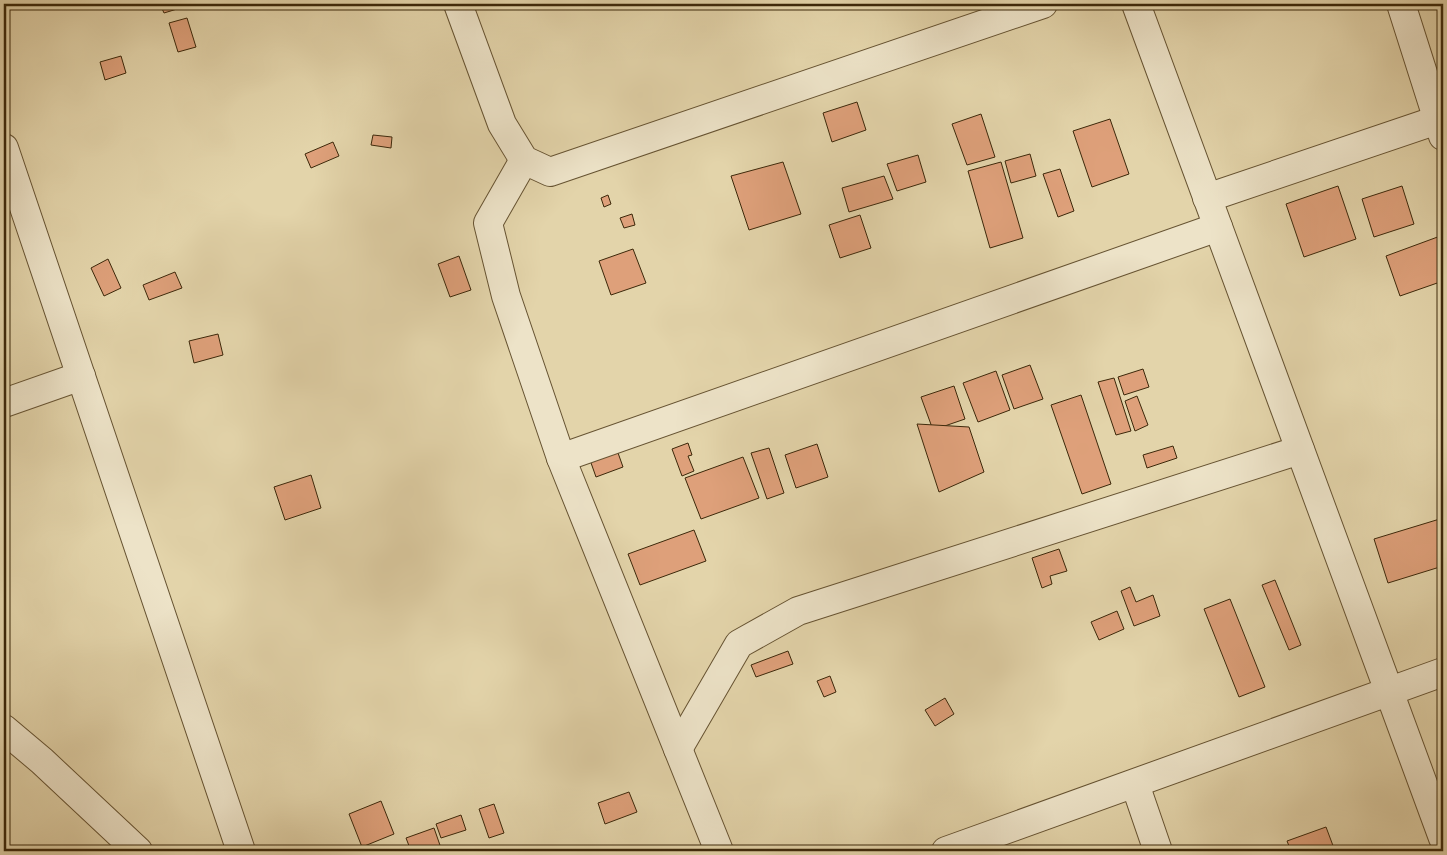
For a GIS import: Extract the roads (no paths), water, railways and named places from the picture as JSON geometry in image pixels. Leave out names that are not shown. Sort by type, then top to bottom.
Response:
[{"type":"street","points":[[458,4],[502,124],[524,160],[550,172],[1043,4]]},
{"type":"street","points":[[1136,4],[1443,838]]},
{"type":"street","points":[[1207,198],[1441,125],[1401,4]]},
{"type":"street","points":[[4,148],[241,851]]},
{"type":"street","points":[[524,160],[488,223],[506,296],[561,458],[719,851]]},
{"type":"street","points":[[561,458],[1218,227]]},
{"type":"street","points":[[4,403],[81,376]]},
{"type":"street","points":[[678,749],[739,644],[798,610],[1300,450]]},
{"type":"street","points":[[946,851],[1390,693],[1443,672]]},
{"type":"street","points":[[4,728],[49,767],[138,851]]},
{"type":"street","points":[[1135,784],[1158,851]]}]
